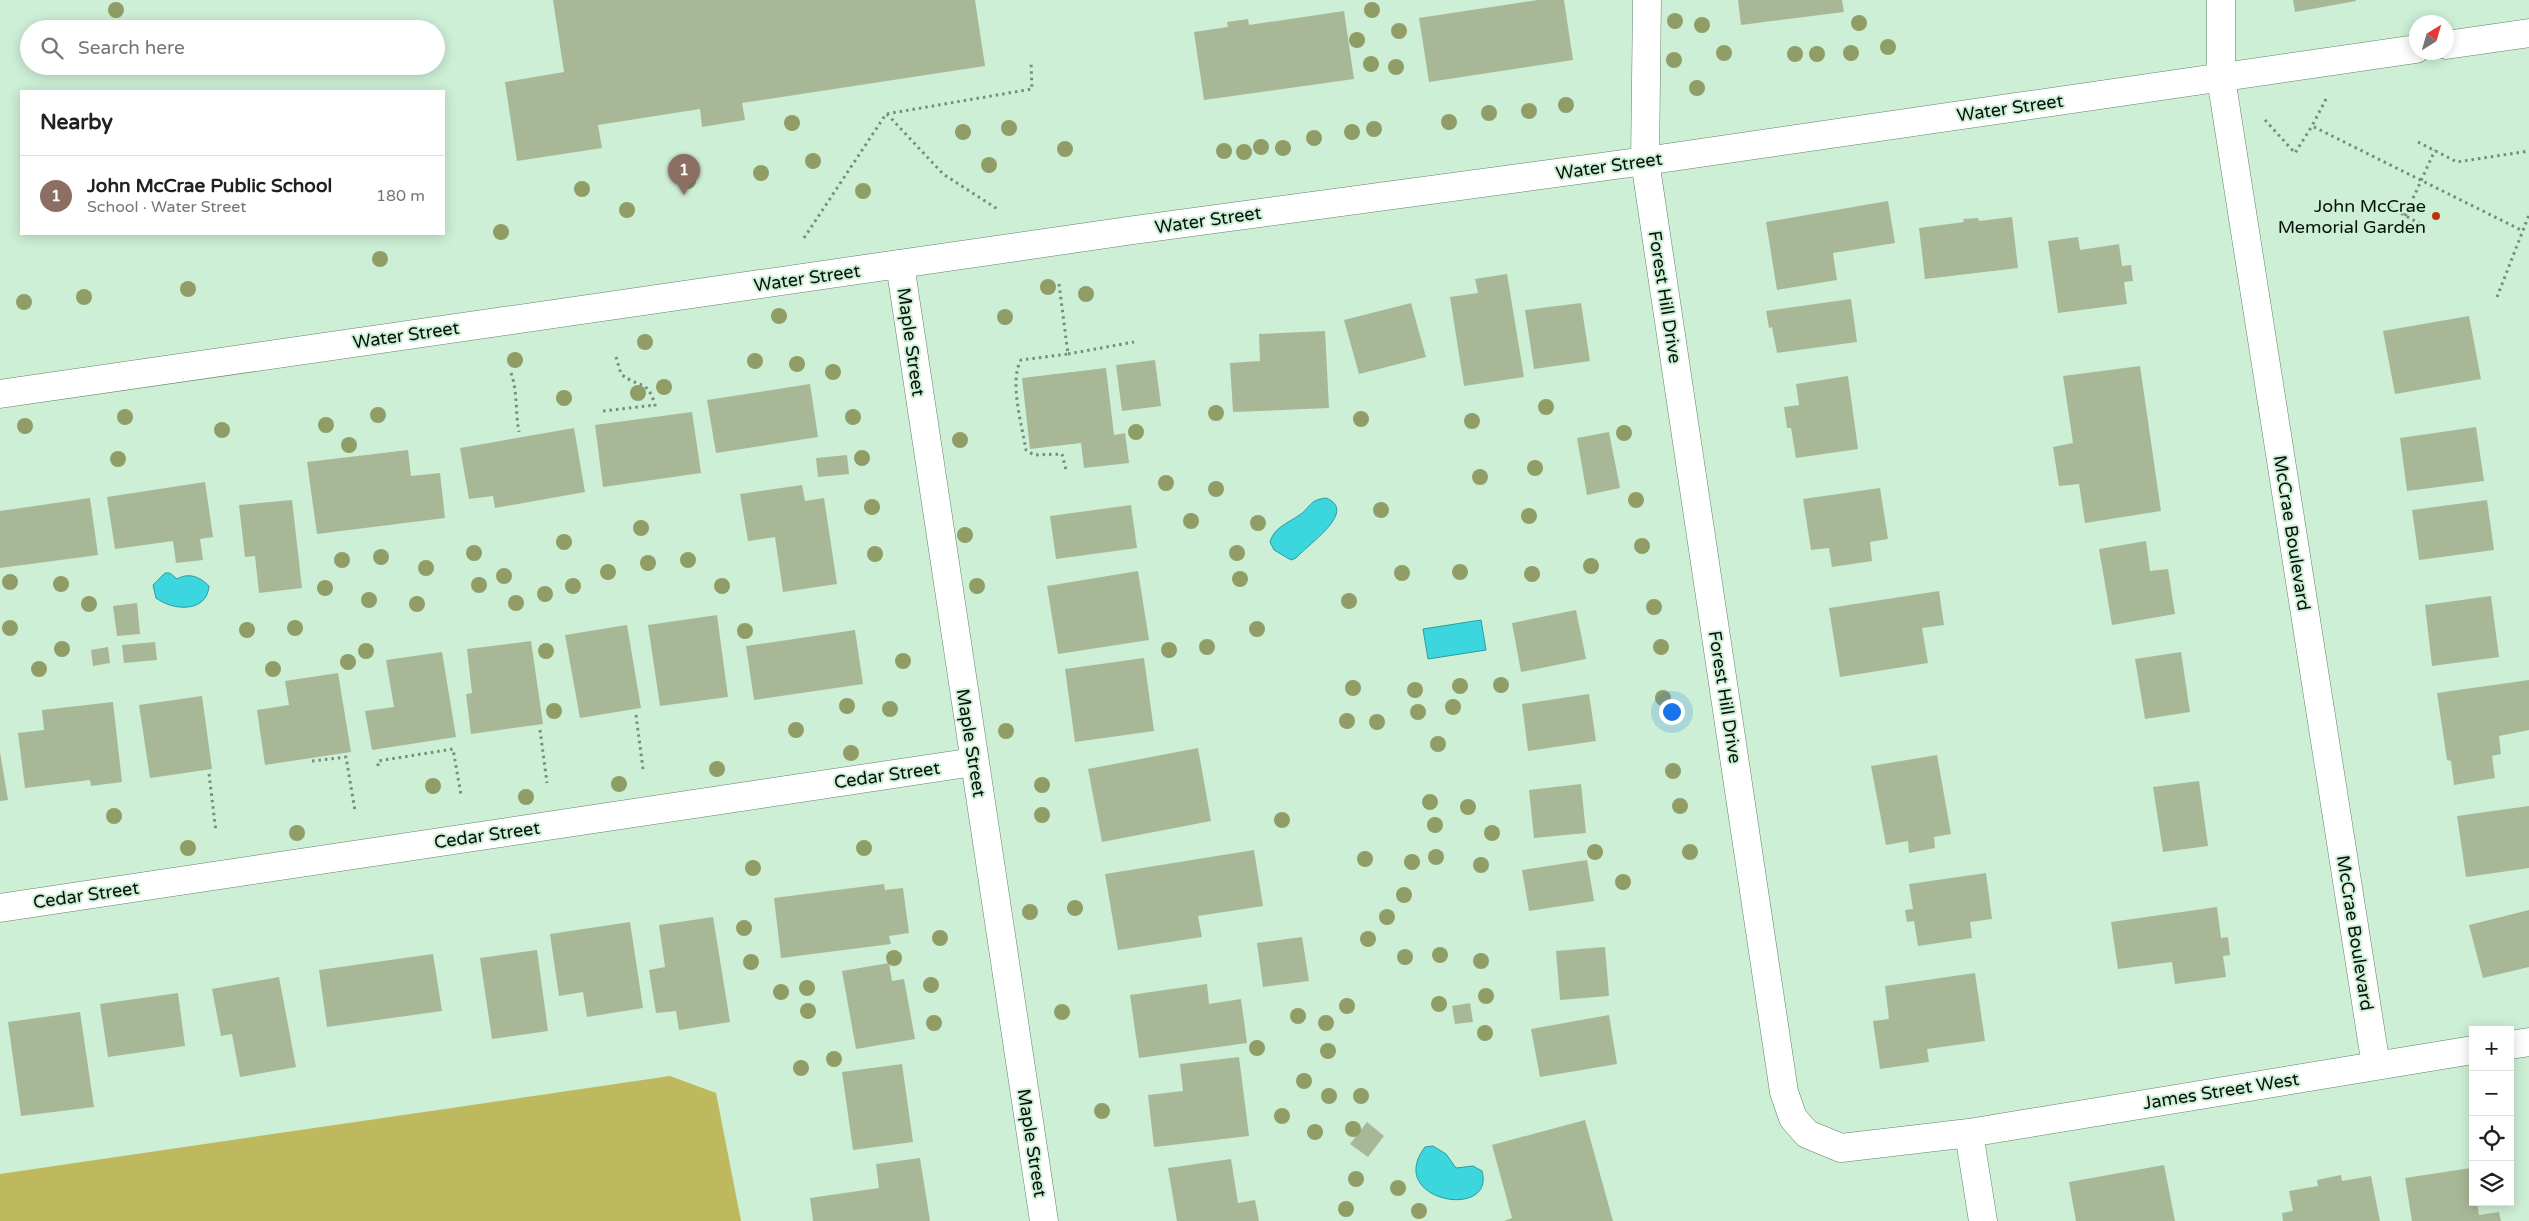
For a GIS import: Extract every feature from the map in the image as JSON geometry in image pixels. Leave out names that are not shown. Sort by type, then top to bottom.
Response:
[{"type":"street","name":"Forest Hill Drive","points":[[1648,0],[1645,161],[1784,1092],[1793,1118],[1807,1134],[1841,1148],[1969,1133]]},
{"type":"street","name":"McCrae Boulevard","points":[[2221,0],[2221,78],[2376,1066]]},
{"type":"street","points":[[2454,44],[2529,33]]},
{"type":"street","name":"Water Street","points":[[0,394],[900,264],[1645,161],[2409,50]]},
{"type":"street","name":"Maple Street","points":[[900,264],[1044,1221]]},
{"type":"street","name":"Cedar Street","points":[[0,908],[974,762]]},
{"type":"street","points":[[2514,1044],[2529,1042]]},
{"type":"street","name":"James Street West","points":[[1969,1133],[2469,1051]]},
{"type":"street","points":[[1969,1133],[1983,1221]]},
{"type":"path","points":[[804,238],[886,114],[1032,89],[1031,62]]},
{"type":"path","points":[[2227,119],[2259,112],[2295,153],[2312,126],[2328,94]]},
{"type":"path","points":[[886,114],[943,174],[999,210]]},
{"type":"path","points":[[2312,126],[2523,231]]},
{"type":"path","points":[[2418,142],[2457,162],[2529,151]]},
{"type":"path","points":[[2405,216],[2435,150]]},
{"type":"path","points":[[2384,204],[2428,228]]},
{"type":"path","points":[[2497,297],[2529,215]]},
{"type":"path","points":[[1059,284],[1068,354]]},
{"type":"path","points":[[1066,470],[1062,454],[1034,454],[1026,450],[1016,382],[1017,368],[1021,360],[1134,342]]},
{"type":"path","points":[[603,411],[655,407],[649,389],[621,374],[616,357]]},
{"type":"path","points":[[511,373],[516,386],[515,408],[519,432]]},
{"type":"path","points":[[636,715],[643,769]]},
{"type":"path","points":[[540,730],[547,783]]},
{"type":"path","points":[[378,766],[378,760],[453,749],[462,795]]},
{"type":"path","points":[[312,761],[346,757],[355,811]]},
{"type":"path","points":[[208,774],[216,832]]},
{"type":"shaded area","points":[[670,1076],[716,1093],[741,1221],[0,1221],[0,1174]]},
{"type":"water","points":[[1326,498],[1335,504],[1337,511],[1328,528],[1319,537],[1296,558],[1291,560],[1274,550],[1270,542],[1277,530],[1302,513],[1313,502]]},
{"type":"water","points":[[165,573],[170,573],[177,579],[194,576],[202,580],[209,586],[207,595],[196,605],[188,607],[180,607],[163,602],[156,598],[153,585]]},
{"type":"water","points":[[1481,620],[1486,650],[1428,659],[1423,629]]},
{"type":"water","points":[[1433,1146],[1446,1154],[1456,1168],[1473,1166],[1482,1171],[1482,1187],[1473,1196],[1459,1200],[1443,1198],[1429,1192],[1419,1181],[1416,1166],[1425,1147]]},
{"type":"building","points":[[553,0],[975,0],[985,66],[742,103],[745,120],[702,127],[700,109],[598,125],[602,148],[517,161],[505,82],[564,72]]},
{"type":"building","points":[[1538,0],[1564,0],[1573,60],[1429,82],[1419,18]]},
{"type":"building","points":[[1738,0],[1842,0],[1844,12],[1741,25]]},
{"type":"building","points":[[2293,0],[2356,0],[2356,1],[2295,12]]},
{"type":"building","points":[[1344,11],[1354,79],[1204,100],[1194,32],[1228,27],[1227,22],[1248,19],[1249,25]]},
{"type":"building","points":[[1888,201],[1895,243],[1833,253],[1837,280],[1777,290],[1766,222]]},
{"type":"building","points":[[2012,217],[2018,268],[1925,279],[1919,228],[1964,222],[1963,219],[1978,218],[1979,221]]},
{"type":"building","points":[[2078,237],[2080,250],[2119,244],[2122,266],[2131,265],[2133,281],[2124,282],[2127,304],[2058,313],[2048,241]]},
{"type":"building","points":[[1507,274],[1524,377],[1464,386],[1450,297],[1478,293],[1475,279]]},
{"type":"building","points":[[1851,299],[1857,342],[1777,353],[1772,327],[1769,328],[1766,311]]},
{"type":"building","points":[[1411,303],[1426,357],[1359,374],[1344,320]]},
{"type":"building","points":[[1581,303],[1590,361],[1534,369],[1525,310]]},
{"type":"building","points":[[2469,316],[2481,379],[2395,394],[2383,331]]},
{"type":"building","points":[[1325,331],[1329,408],[1233,412],[1230,363],[1260,361],[1259,334]]},
{"type":"building","points":[[1155,360],[1161,406],[1122,411],[1116,365]]},
{"type":"building","points":[[2140,366],[2161,511],[2085,523],[2079,484],[2059,486],[2053,447],[2073,443],[2063,376]]},
{"type":"building","points":[[1106,368],[1114,435],[1125,433],[1129,463],[1084,468],[1081,443],[1030,449],[1022,378]]},
{"type":"building","points":[[1848,376],[1858,449],[1796,458],[1791,428],[1787,428],[1784,407],[1799,405],[1796,384]]},
{"type":"building","points":[[810,384],[818,437],[716,453],[707,400]]},
{"type":"building","points":[[692,412],[701,473],[603,487],[595,425]]},
{"type":"building","points":[[2476,427],[2484,481],[2407,491],[2400,438]]},
{"type":"building","points":[[574,428],[585,492],[495,508],[493,496],[469,499],[460,448]]},
{"type":"building","points":[[1609,432],[1620,488],[1587,495],[1577,438]]},
{"type":"building","points":[[408,450],[411,476],[440,473],[445,518],[317,534],[307,462]]},
{"type":"building","points":[[847,455],[849,474],[818,477],[816,458]]},
{"type":"building","points":[[205,482],[213,537],[200,539],[203,560],[176,563],[173,541],[115,549],[107,497]]},
{"type":"building","points":[[802,485],[805,501],[824,498],[837,584],[783,592],[775,537],[748,541],[740,494]]},
{"type":"building","points":[[1880,488],[1888,539],[1870,542],[1872,561],[1832,567],[1829,548],[1811,550],[1803,499]]},
{"type":"building","points":[[90,498],[98,555],[0,568],[0,511]]},
{"type":"building","points":[[292,500],[302,588],[259,593],[255,556],[245,557],[239,505]]},
{"type":"building","points":[[2487,500],[2494,550],[2419,560],[2412,510]]},
{"type":"building","points":[[1131,505],[1137,548],[1056,559],[1050,516]]},
{"type":"building","points":[[2146,541],[2150,571],[2168,569],[2175,614],[2112,625],[2099,549]]},
{"type":"building","points":[[1138,571],[1149,640],[1058,654],[1047,586]]},
{"type":"building","points":[[1939,591],[1944,625],[1922,628],[1928,663],[1840,677],[1829,608]]},
{"type":"building","points":[[2491,596],[2499,657],[2432,666],[2425,605]]},
{"type":"building","points":[[137,603],[140,634],[117,636],[113,606]]},
{"type":"building","points":[[1576,610],[1586,659],[1521,672],[1512,623]]},
{"type":"building","points":[[717,615],[728,697],[660,706],[648,625]]},
{"type":"building","points":[[627,625],[641,708],[580,718],[565,635]]},
{"type":"building","points":[[855,630],[863,684],[754,700],[746,646]]},
{"type":"building","points":[[531,641],[543,724],[471,734],[466,694],[472,693],[467,649]]},
{"type":"building","points":[[155,642],[157,660],[124,663],[122,645]]},
{"type":"building","points":[[108,647],[110,663],[93,666],[91,650]]},
{"type":"building","points":[[442,652],[456,737],[372,750],[365,711],[394,707],[386,660]]},
{"type":"building","points":[[2181,652],[2190,712],[2145,719],[2135,659]]},
{"type":"building","points":[[1144,658],[1154,731],[1075,742],[1065,669]]},
{"type":"building","points":[[338,673],[351,752],[265,765],[257,710],[289,705],[285,681]]},
{"type":"building","points":[[2529,680],[2529,730],[2499,736],[2501,754],[2492,756],[2495,778],[2454,785],[2451,761],[2447,760],[2437,693]]},
{"type":"building","points":[[1589,694],[1596,741],[1528,751],[1522,704]]},
{"type":"building","points":[[202,696],[212,769],[150,778],[139,705]]},
{"type":"building","points":[[113,702],[122,782],[91,786],[90,780],[25,788],[18,733],[44,730],[42,710]]},
{"type":"building","points":[[1198,748],[1211,821],[1102,842],[1088,769]]},
{"type":"building","points":[[0,752],[8,800],[0,801]]},
{"type":"building","points":[[1937,755],[1951,834],[1934,837],[1935,848],[1909,853],[1908,841],[1886,845],[1871,766]]},
{"type":"building","points":[[2199,781],[2208,846],[2163,852],[2153,787]]},
{"type":"building","points":[[1581,784],[1586,833],[1534,838],[1529,790]]},
{"type":"building","points":[[2529,806],[2529,868],[2466,877],[2457,816]]},
{"type":"building","points":[[1254,850],[1263,906],[1198,916],[1202,937],[1118,950],[1105,874]]},
{"type":"building","points":[[1587,860],[1594,901],[1529,911],[1522,870]]},
{"type":"building","points":[[1986,873],[1992,919],[1970,922],[1972,938],[1918,946],[1914,921],[1907,922],[1905,910],[1913,909],[1909,884]]},
{"type":"building","points":[[884,884],[885,890],[903,888],[909,933],[889,936],[891,944],[781,958],[774,898]]},
{"type":"building","points":[[2217,907],[2221,938],[2228,937],[2230,955],[2223,956],[2226,977],[2175,984],[2172,962],[2118,969],[2111,922]]},
{"type":"building","points":[[2529,910],[2529,967],[2483,978],[2469,925]]},
{"type":"building","points":[[713,917],[730,1022],[679,1030],[676,1011],[656,1013],[649,970],[665,967],[659,925]]},
{"type":"building","points":[[630,922],[643,1008],[587,1017],[583,992],[559,996],[550,934]]},
{"type":"building","points":[[1302,937],[1309,981],[1263,987],[1257,943]]},
{"type":"building","points":[[1605,947],[1609,996],[1560,1000],[1556,951]]},
{"type":"building","points":[[537,950],[548,1031],[492,1039],[480,958]]},
{"type":"building","points":[[433,954],[442,1011],[327,1027],[319,970]]},
{"type":"building","points":[[889,963],[892,981],[904,979],[915,1039],[856,1049],[842,971]]},
{"type":"building","points":[[1975,973],[1985,1041],[1927,1049],[1929,1062],[1880,1069],[1873,1021],[1889,1019],[1885,986]]},
{"type":"building","points":[[279,977],[296,1067],[240,1077],[232,1034],[221,1036],[212,989]]},
{"type":"building","points":[[1207,984],[1209,1004],[1241,999],[1247,1043],[1139,1058],[1130,995]]},
{"type":"building","points":[[178,993],[185,1046],[108,1057],[100,1004]]},
{"type":"building","points":[[1470,1003],[1473,1022],[1455,1024],[1452,1006]]},
{"type":"building","points":[[80,1012],[94,1107],[21,1116],[8,1022]]},
{"type":"building","points":[[1609,1015],[1617,1064],[1540,1077],[1531,1029]]},
{"type":"building","points":[[1239,1057],[1249,1136],[1154,1147],[1148,1095],[1183,1091],[1180,1064]]},
{"type":"building","points":[[902,1064],[913,1142],[853,1150],[842,1072]]},
{"type":"building","points":[[1585,1120],[1613,1221],[1504,1221],[1512,1218],[1492,1145]]},
{"type":"building","points":[[1367,1122],[1384,1136],[1368,1157],[1350,1144]]},
{"type":"building","points":[[920,1158],[930,1221],[813,1221],[810,1198],[879,1188],[876,1164]]},
{"type":"building","points":[[1231,1159],[1238,1203],[1255,1200],[1259,1221],[1177,1221],[1168,1168]]},
{"type":"building","points":[[2164,1165],[2175,1221],[2076,1221],[2069,1182]]},
{"type":"building","points":[[2469,1168],[2469,1206],[2478,1206],[2479,1215],[2499,1212],[2501,1221],[2412,1221],[2405,1178]]},
{"type":"building","points":[[2341,1175],[2342,1181],[2371,1176],[2380,1221],[2283,1221],[2282,1213],[2293,1211],[2289,1191],[2318,1186],[2317,1180]]},
{"type":"place","name":"John McCrae Public School","points":[[684,195]]},
{"type":"place","name":"John McCrae Memorial Garden","points":[[2436,216]]}]
